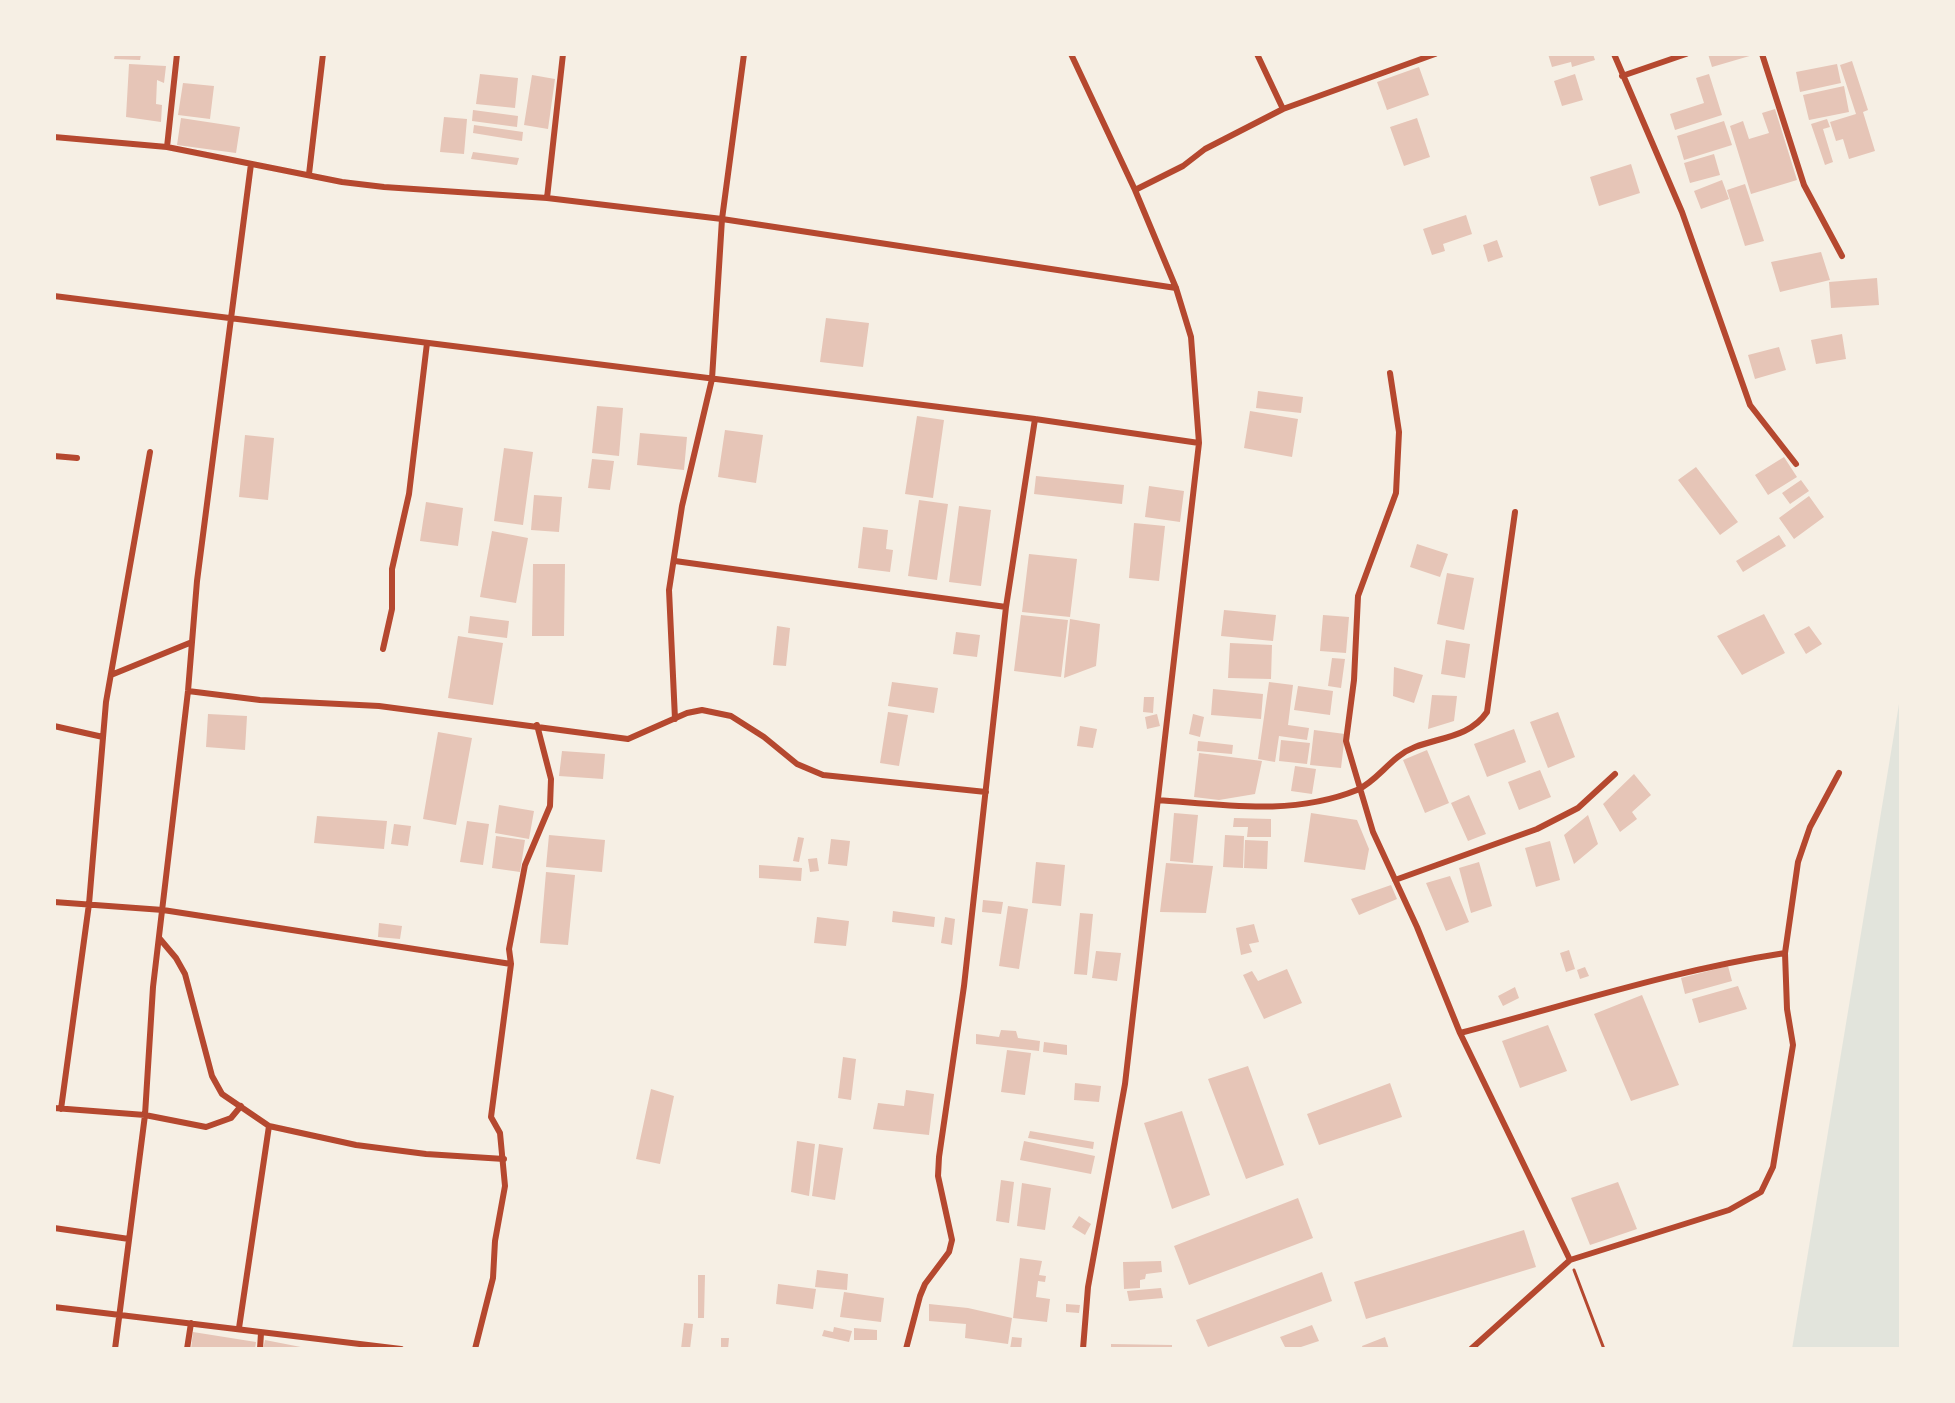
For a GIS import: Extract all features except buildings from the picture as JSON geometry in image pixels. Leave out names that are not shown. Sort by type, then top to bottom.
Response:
[{"type":"street","points":[[167,147],[177,54]]},
{"type":"street","points":[[309,174],[323,54]]},
{"type":"street","points":[[547,198],[563,54]]},
{"type":"street","points":[[675,719],[669,632],[669,590],[682,507],[712,379],[722,219],[744,54]]},
{"type":"street","points":[[1071,54],[1135,190],[1176,288],[1191,337],[1199,443],[1125,1084],[1088,1287],[1083,1349]]},
{"type":"street","points":[[1257,54],[1283,109]]},
{"type":"street","points":[[1135,190],[1183,166],[1206,149],[1283,109],[1435,54]]},
{"type":"street","points":[[1614,54],[1682,212],[1750,405],[1796,464]]},
{"type":"street","points":[[1622,76],[1686,54]]},
{"type":"street","points":[[1761,54],[1804,185],[1842,256]]},
{"type":"street","points":[[54,137],[167,147],[384,187],[547,198],[722,219],[1176,288]]},
{"type":"street","points":[[116,1349],[145,1115],[153,987],[188,691],[197,581],[233,319],[251,164]]},
{"type":"street","points":[[54,296],[1035,419],[1199,443]]},
{"type":"street","points":[[383,649],[392,609],[393,569],[409,494],[427,343]]},
{"type":"street","points":[[1390,373],[1399,432],[1396,493],[1358,596],[1354,680],[1346,741],[1358,789],[1373,832],[1460,1033],[1570,1260]]},
{"type":"street","points":[[906,1349],[925,1284],[949,1252],[952,1240],[950,1224],[942,1201],[939,1167],[964,986],[1006,607],[1035,419]]},
{"type":"street","points":[[150,452],[111,675],[103,737],[89,904],[58,1109],[145,1115],[206,1126],[231,1118],[241,1106]]},
{"type":"street","points":[[54,456],[77,458]]},
{"type":"street","points":[[1158,800],[1249,807],[1288,807],[1358,789],[1388,763],[1414,747],[1458,735],[1479,724],[1487,712],[1515,512]]},
{"type":"street","points":[[675,561],[1006,607]]},
{"type":"street","points":[[111,675],[192,642]]},
{"type":"street","points":[[188,691],[260,700],[379,706],[537,725],[628,739],[687,713],[702,710],[731,716],[764,737],[797,764],[824,775],[986,792]]},
{"type":"street","points":[[475,1349],[493,1278],[495,1240],[505,1186],[500,1133],[491,1117],[511,964],[509,949],[525,865],[550,806],[551,779],[537,725]]},
{"type":"street","points":[[54,726],[103,737]]},
{"type":"street","points":[[1471,1349],[1570,1260],[1729,1210],[1761,1192],[1773,1167],[1793,1046],[1787,1009],[1785,953],[1798,862],[1810,827],[1839,773]]},
{"type":"street","points":[[1395,880],[1537,829],[1578,808],[1615,774]]},
{"type":"street","points":[[54,902],[163,910],[511,964]]},
{"type":"street","points":[[160,939],[176,958],[185,974],[212,1076],[222,1094],[269,1126],[356,1145],[426,1154],[504,1159]]},
{"type":"street","points":[[1460,1033],[1653,979],[1724,962],[1785,953]]},
{"type":"street","points":[[239,1328],[269,1126]]},
{"type":"street","points":[[54,1228],[129,1239]]},
{"type":"street","points":[[54,1307],[119,1313],[239,1328],[261,1333],[401,1349]]},
{"type":"street","points":[[187,1349],[191,1323]]},
{"type":"street","points":[[260,1349],[261,1333]]},
{"type":"street","points":[[342,1349],[343,1341]]},
{"type":"path","points":[[1570,1260],[1604,1349]]},
{"type":"shaded area","points":[[1901,692],[1901,1349],[1792,1349]]}]
